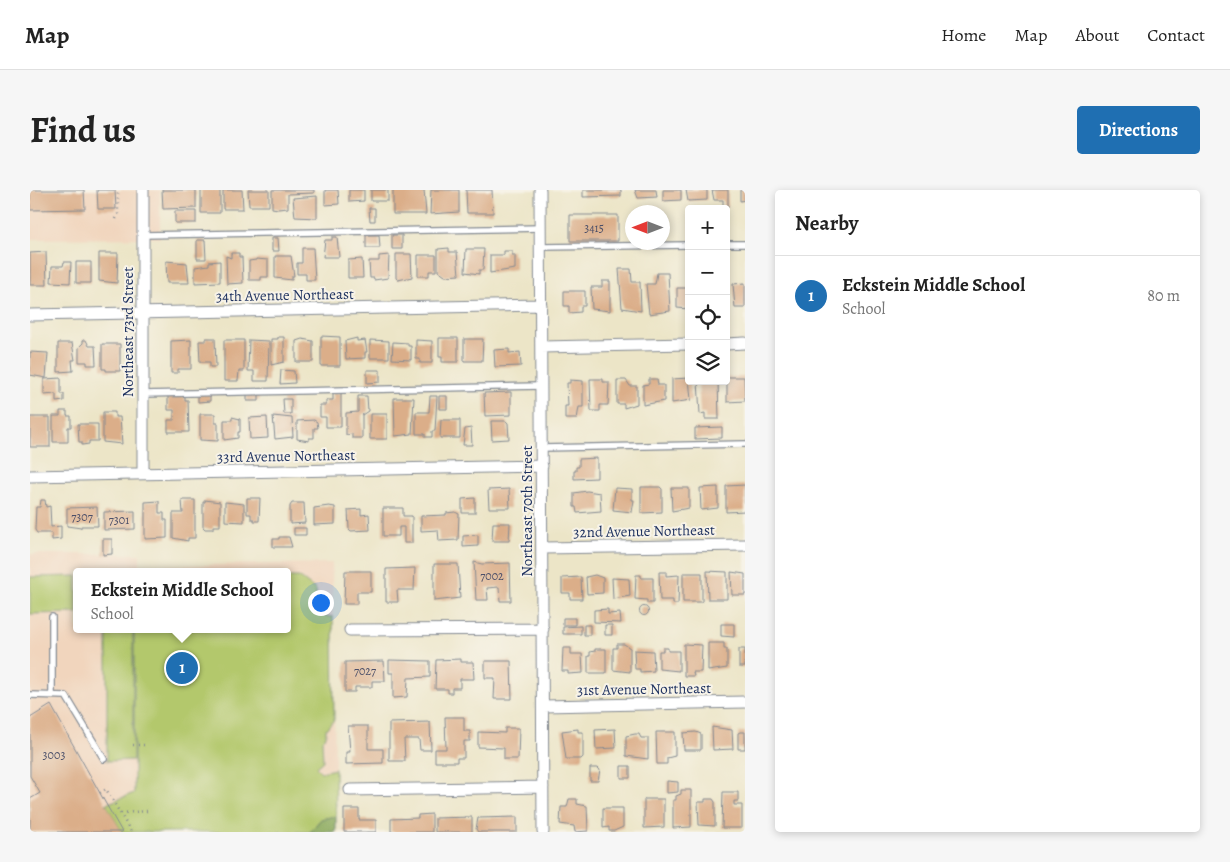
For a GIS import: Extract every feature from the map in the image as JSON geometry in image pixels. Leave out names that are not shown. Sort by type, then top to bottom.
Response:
[{"type":"street","name":"Northeast 73rd Street","points":[[143,190],[143,473]]},
{"type":"street","name":"Northeast 70th Street","points":[[540,190],[543,832]]},
{"type":"street","name":"34th Avenue Northeast","points":[[30,315],[541,305]]},
{"type":"street","points":[[730,344],[745,343]]},
{"type":"street","points":[[542,347],[685,344]]},
{"type":"street","name":"33rd Avenue Northeast","points":[[30,476],[542,466]]},
{"type":"street","name":"32nd Avenue Northeast","points":[[543,548],[745,544]]},
{"type":"street","points":[[350,630],[543,628]]},
{"type":"street","name":"31st Avenue Northeast","points":[[543,706],[745,702]]},
{"type":"street","points":[[350,790],[543,787]]},
{"type":"lane","points":[[143,235],[541,228]]},
{"type":"lane","points":[[730,244],[745,244]]},
{"type":"lane","points":[[541,247],[685,245]]},
{"type":"lane","points":[[143,394],[542,386]]},
{"type":"lane","points":[[542,448],[745,444]]},
{"type":"lane","points":[[52,617],[52,695]]},
{"type":"lane","points":[[30,695],[62,695],[69,699],[104,759]]},
{"type":"path","points":[[116,219],[118,214],[118,190]]},
{"type":"path","points":[[133,745],[145,745]]},
{"type":"path","points":[[100,793],[106,790],[131,832]]},
{"type":"path","points":[[121,813],[147,811]]},
{"type":"shaded area","points":[[30,190],[160,190],[160,238],[30,239]]},
{"type":"shaded area","points":[[30,554],[140,554],[140,566],[332,563],[336,832],[30,832]]},
{"type":"green space","points":[[73,576],[73,613],[30,614],[30,577]]},
{"type":"green space","points":[[291,577],[299,577],[316,590],[317,610],[325,616],[333,617],[334,720],[326,729],[326,736],[322,740],[323,761],[316,767],[321,772],[335,769],[336,816],[321,819],[310,832],[122,832],[106,804],[134,793],[134,633],[291,633]]},
{"type":"green space","points":[[107,633],[133,633],[133,760],[107,761]]},
{"type":"green space","points":[[336,816],[336,832],[310,832],[321,819]]},
{"type":"building","points":[[30,190],[84,190],[85,209],[30,210]]},
{"type":"building","points":[[97,190],[115,190],[116,209],[98,209]]},
{"type":"building","points":[[162,190],[196,190],[196,208],[163,209]]},
{"type":"building","points":[[201,190],[220,190],[220,213],[201,213]]},
{"type":"building","points":[[223,190],[242,190],[243,209],[223,209]]},
{"type":"building","points":[[248,190],[269,190],[269,206],[249,206]]},
{"type":"building","points":[[272,190],[314,190],[314,193],[288,194],[288,208],[278,209],[272,208]]},
{"type":"building","points":[[325,190],[338,190],[339,204],[325,205]]},
{"type":"building","points":[[349,190],[364,190],[364,201],[349,202]]},
{"type":"building","points":[[371,190],[388,190],[388,201],[371,201]]},
{"type":"building","points":[[393,190],[424,190],[426,214],[393,214]]},
{"type":"building","points":[[431,190],[459,190],[459,212],[430,214]]},
{"type":"building","points":[[466,190],[492,190],[493,213],[467,213]]},
{"type":"building","points":[[583,190],[621,190],[621,196],[583,197]]},
{"type":"building","points":[[635,190],[656,190],[657,197],[638,198]]},
{"type":"building","points":[[663,190],[681,190],[681,200],[663,201]]},
{"type":"building","points":[[686,190],[707,190],[707,200],[688,201]]},
{"type":"building","points":[[712,190],[728,190],[728,205],[723,205],[723,200],[714,200]]},
{"type":"building","points":[[740,190],[745,190],[745,200],[740,201]]},
{"type":"building","points":[[317,196],[317,218],[295,217],[293,198]]},
{"type":"building","points":[[369,208],[375,208],[375,221],[370,221]]},
{"type":"building","points":[[175,211],[196,211],[196,223],[175,223]]},
{"type":"building","points":[[570,215],[618,215],[618,241],[570,241]]},
{"type":"building","points":[[366,235],[379,235],[380,248],[366,248]]},
{"type":"building","points":[[392,235],[402,235],[402,249],[392,249]]},
{"type":"building","points":[[332,237],[337,237],[339,257],[323,257],[325,240],[332,240]]},
{"type":"building","points":[[272,238],[278,238],[279,251],[272,251]]},
{"type":"building","points":[[197,240],[205,240],[206,259],[197,259]]},
{"type":"building","points":[[302,248],[313,248],[315,280],[306,280],[306,274],[297,274],[297,263],[302,263]]},
{"type":"building","points":[[449,248],[449,252],[457,252],[459,275],[445,276],[438,271],[438,249]]},
{"type":"building","points":[[466,249],[484,249],[483,270],[479,270],[479,274],[465,272]]},
{"type":"building","points":[[504,251],[512,251],[512,255],[515,255],[515,269],[490,273],[490,255],[504,255]]},
{"type":"building","points":[[46,252],[47,285],[30,285],[30,253]]},
{"type":"building","points":[[99,253],[118,253],[117,283],[99,281]]},
{"type":"building","points":[[231,253],[239,253],[239,257],[242,257],[243,283],[227,284],[226,256],[231,258]]},
{"type":"building","points":[[396,254],[411,254],[412,277],[398,280],[396,278]]},
{"type":"building","points":[[389,255],[388,278],[374,280],[374,278],[370,278],[369,261],[379,261],[379,256]]},
{"type":"building","points":[[418,255],[436,255],[436,271],[429,271],[429,276],[418,276]]},
{"type":"building","points":[[275,256],[291,256],[294,276],[292,276],[292,280],[275,278]]},
{"type":"building","points":[[256,259],[268,260],[268,277],[261,277],[261,280],[249,280],[249,261]]},
{"type":"building","points":[[362,259],[363,278],[348,278],[348,260]]},
{"type":"building","points":[[166,261],[187,263],[189,283],[167,283]]},
{"type":"building","points":[[220,261],[220,282],[195,283],[195,267],[209,265],[209,262]]},
{"type":"building","points":[[64,262],[71,262],[70,283],[51,282],[52,266],[63,266]]},
{"type":"building","points":[[76,262],[91,262],[91,283],[76,283]]},
{"type":"building","points":[[619,269],[631,269],[632,282],[640,282],[641,311],[622,308]]},
{"type":"building","points":[[657,273],[668,273],[670,311],[649,314],[646,284],[655,284]]},
{"type":"building","points":[[602,281],[610,281],[610,311],[592,309],[591,287],[602,287]]},
{"type":"building","points":[[745,283],[745,308],[735,308],[733,284]]},
{"type":"building","points":[[677,288],[685,288],[685,309],[677,308]]},
{"type":"building","points":[[564,291],[585,291],[585,306],[581,306],[581,312],[569,313],[569,306],[564,306]]},
{"type":"building","points":[[321,336],[340,337],[340,366],[321,366]]},
{"type":"building","points":[[278,337],[284,337],[284,362],[271,365],[271,339],[278,339]]},
{"type":"building","points":[[206,338],[215,338],[216,367],[210,367],[210,362],[200,362],[199,341],[206,341]]},
{"type":"building","points":[[357,338],[357,341],[365,340],[367,352],[365,352],[365,358],[346,359],[345,341]]},
{"type":"building","points":[[439,338],[458,338],[458,362],[442,362],[442,357],[439,357]]},
{"type":"building","points":[[302,339],[313,341],[313,362],[296,362],[296,341]]},
{"type":"building","points":[[464,339],[483,339],[482,361],[464,361]]},
{"type":"building","points":[[83,340],[86,340],[89,346],[95,346],[96,365],[87,365],[87,362],[79,362],[79,347]]},
{"type":"building","points":[[191,340],[191,369],[178,369],[178,373],[171,373],[171,341]]},
{"type":"building","points":[[224,340],[244,340],[244,371],[239,371],[238,381],[224,381]]},
{"type":"building","points":[[249,340],[269,341],[268,381],[254,381],[254,371],[248,371]]},
{"type":"building","points":[[370,340],[389,341],[389,358],[370,358]]},
{"type":"building","points":[[416,340],[432,341],[432,363],[420,363],[420,359],[416,359]]},
{"type":"building","points":[[393,342],[408,343],[408,346],[411,346],[411,360],[392,359]]},
{"type":"building","points":[[58,343],[72,343],[75,360],[72,360],[73,371],[58,372]]},
{"type":"building","points":[[102,344],[120,344],[120,371],[106,371],[106,369],[102,369]]},
{"type":"building","points":[[509,349],[509,353],[520,352],[521,366],[495,367],[494,350]]},
{"type":"building","points":[[30,352],[48,353],[46,378],[30,375]]},
{"type":"building","points":[[281,370],[294,371],[295,383],[280,384]]},
{"type":"building","points":[[367,370],[380,370],[380,382],[367,383]]},
{"type":"building","points":[[730,377],[744,377],[745,401],[727,402],[727,385],[730,385]]},
{"type":"building","points":[[61,378],[61,394],[64,394],[64,401],[56,402],[56,394],[44,395],[44,379]]},
{"type":"building","points":[[685,378],[685,385],[690,385],[691,400],[672,403],[672,379]]},
{"type":"building","points":[[590,379],[603,379],[603,382],[609,382],[608,405],[600,405],[600,411],[591,411]]},
{"type":"building","points":[[649,379],[657,379],[658,385],[664,385],[664,401],[643,405],[643,385],[649,384]]},
{"type":"building","points":[[570,380],[583,381],[583,407],[579,407],[577,419],[565,419],[565,406],[568,406],[567,383],[570,383]]},
{"type":"building","points":[[617,380],[626,380],[630,386],[637,386],[637,404],[624,408],[624,404],[617,404]]},
{"type":"building","points":[[698,385],[718,385],[719,419],[705,419],[705,413],[700,414]]},
{"type":"building","points":[[511,392],[511,415],[485,416],[484,393]]},
{"type":"building","points":[[259,393],[259,401],[247,401],[247,394]]},
{"type":"building","points":[[333,393],[341,393],[341,427],[326,427],[326,417],[320,417],[320,405],[326,405],[326,400],[333,400]]},
{"type":"building","points":[[198,394],[210,394],[210,401],[198,402]]},
{"type":"building","points":[[168,396],[185,396],[185,400],[188,400],[189,432],[168,432],[168,420],[174,420],[174,410],[168,410]]},
{"type":"building","points":[[358,396],[367,396],[368,411],[362,415],[362,438],[352,438],[352,434],[346,435],[346,413],[358,412]]},
{"type":"building","points":[[430,396],[437,396],[435,431],[432,431],[432,437],[425,437],[425,434],[416,434],[416,412],[429,412]]},
{"type":"building","points":[[439,396],[447,396],[447,409],[439,409]]},
{"type":"building","points":[[394,398],[414,398],[412,434],[395,436]]},
{"type":"building","points":[[283,399],[291,399],[291,414],[284,414]]},
{"type":"building","points":[[60,411],[67,411],[67,416],[71,416],[71,427],[68,427],[68,442],[53,442],[53,416],[60,416]]},
{"type":"building","points":[[103,412],[115,412],[115,417],[120,417],[122,444],[103,442]]},
{"type":"building","points":[[200,414],[215,414],[215,423],[218,423],[218,441],[200,440]]},
{"type":"building","points":[[370,414],[387,414],[387,439],[370,439]]},
{"type":"building","points":[[273,416],[292,418],[293,437],[275,439]]},
{"type":"building","points":[[30,417],[50,417],[50,447],[30,447]]},
{"type":"building","points":[[232,417],[240,419],[238,438],[224,440],[224,420],[232,420]]},
{"type":"building","points":[[267,417],[268,438],[250,439],[249,418]]},
{"type":"building","points":[[314,420],[317,422],[318,428],[314,428],[314,438],[309,438],[309,441],[297,439],[297,421]]},
{"type":"building","points":[[441,420],[460,420],[460,438],[440,438]]},
{"type":"building","points":[[491,421],[506,421],[508,423],[509,439],[492,440]]},
{"type":"building","points":[[78,424],[98,424],[98,441],[89,441],[89,444],[82,445],[82,442],[79,442]]},
{"type":"building","points":[[722,427],[722,438],[695,439],[695,428]]},
{"type":"building","points":[[471,428],[472,445],[463,445],[465,429]]},
{"type":"building","points":[[597,458],[597,478],[574,479],[574,471],[576,471],[576,467],[579,467],[579,459]]},
{"type":"building","points":[[745,485],[745,511],[726,512],[726,486]]},
{"type":"building","points":[[641,487],[660,487],[662,489],[662,512],[641,513]]},
{"type":"building","points":[[718,487],[718,508],[701,510],[700,488]]},
{"type":"building","points":[[615,488],[632,489],[632,500],[634,500],[632,512],[613,510]]},
{"type":"building","points":[[671,488],[689,488],[689,508],[672,511]]},
{"type":"building","points":[[509,489],[510,508],[489,508],[488,490]]},
{"type":"building","points":[[587,491],[600,493],[601,511],[577,513],[576,507],[574,507],[574,493]]},
{"type":"building","points":[[247,498],[260,498],[259,521],[254,521],[254,519],[251,519],[251,514],[247,514]]},
{"type":"building","points":[[475,498],[475,513],[462,513],[462,499]]},
{"type":"building","points":[[41,500],[45,500],[46,507],[50,506],[51,527],[61,526],[61,539],[52,540],[52,533],[37,533],[35,530],[36,507],[40,507]]},
{"type":"building","points":[[182,500],[195,500],[195,538],[188,538],[188,541],[173,538],[173,513],[183,513]]},
{"type":"building","points":[[205,500],[220,502],[220,526],[213,526],[213,529],[205,529],[203,527],[203,502]]},
{"type":"building","points":[[159,501],[159,513],[164,513],[164,520],[167,520],[167,538],[145,539],[145,502]]},
{"type":"building","points":[[225,502],[244,504],[244,522],[225,521]]},
{"type":"building","points":[[292,503],[304,503],[305,523],[290,524],[290,506]]},
{"type":"building","points":[[97,507],[98,526],[81,526],[81,528],[67,526],[67,508]]},
{"type":"building","points":[[335,507],[335,524],[314,525],[314,508]]},
{"type":"building","points":[[383,508],[403,508],[403,516],[412,516],[412,543],[404,543],[404,527],[399,527],[399,536],[383,536]]},
{"type":"building","points":[[361,509],[361,515],[369,514],[370,530],[351,531],[349,529],[348,510]]},
{"type":"building","points":[[135,511],[135,529],[104,530],[104,512]]},
{"type":"building","points":[[455,512],[459,514],[458,540],[439,541],[438,530],[421,531],[421,516],[446,515],[446,513]]},
{"type":"building","points":[[493,523],[510,523],[509,541],[492,541]]},
{"type":"building","points":[[294,528],[306,528],[306,535],[294,535]]},
{"type":"building","points":[[478,535],[478,546],[463,547],[463,536]]},
{"type":"building","points":[[279,537],[289,537],[292,547],[273,547],[273,539],[279,539]]},
{"type":"building","points":[[103,539],[112,539],[112,554],[103,555]]},
{"type":"building","points":[[474,562],[482,564],[510,563],[511,601],[500,601],[499,587],[487,588],[488,600],[476,600]]},
{"type":"building","points":[[434,564],[458,564],[460,598],[434,601]]},
{"type":"building","points":[[415,568],[414,590],[397,590],[398,602],[386,602],[386,569]]},
{"type":"building","points":[[345,571],[371,571],[371,592],[357,592],[357,604],[344,604]]},
{"type":"building","points":[[707,571],[727,572],[727,599],[708,599]]},
{"type":"building","points":[[659,572],[666,572],[666,576],[679,575],[678,604],[673,604],[673,600],[660,600]]},
{"type":"building","points":[[731,572],[745,574],[745,595],[732,595]]},
{"type":"building","points":[[683,573],[702,573],[702,602],[683,602]]},
{"type":"building","points":[[595,575],[603,578],[603,593],[587,594],[586,577]]},
{"type":"building","points":[[636,575],[641,575],[641,578],[653,578],[653,603],[647,603],[647,600],[635,599]]},
{"type":"building","points":[[581,577],[582,599],[570,599],[570,593],[562,593],[562,578]]},
{"type":"building","points":[[612,578],[629,579],[630,596],[613,599]]},
{"type":"building","points":[[644,607],[648,611],[644,615],[640,611]]},
{"type":"building","points":[[608,609],[608,614],[620,613],[621,623],[594,622],[594,610]]},
{"type":"building","points":[[563,618],[575,618],[575,625],[563,625]]},
{"type":"building","points":[[721,624],[734,624],[734,637],[721,636]]},
{"type":"building","points":[[584,625],[590,625],[590,635],[584,635]]},
{"type":"building","points":[[605,625],[612,625],[612,635],[605,635]]},
{"type":"building","points":[[581,626],[581,634],[563,634],[563,627]]},
{"type":"building","points":[[708,643],[724,643],[724,649],[727,649],[727,668],[708,671]]},
{"type":"building","points":[[617,644],[624,644],[630,648],[630,672],[613,670],[613,648],[617,648]]},
{"type":"building","points":[[684,644],[702,645],[701,672],[693,672],[694,676],[684,676]]},
{"type":"building","points":[[563,648],[571,648],[571,654],[582,654],[583,673],[568,674],[568,671],[562,671]]},
{"type":"building","points":[[663,648],[668,648],[668,651],[679,651],[679,671],[659,669],[659,651],[663,651]]},
{"type":"building","points":[[595,649],[606,649],[606,673],[588,673],[588,656]]},
{"type":"building","points":[[739,649],[745,649],[745,667],[739,667]]},
{"type":"building","points":[[634,650],[653,651],[654,671],[640,672],[640,669],[635,669]]},
{"type":"building","points":[[461,659],[461,662],[473,662],[474,679],[460,679],[460,688],[452,688],[452,693],[448,693],[448,689],[435,689],[436,660]]},
{"type":"building","points":[[389,660],[430,661],[430,677],[408,678],[407,697],[393,698],[393,673],[389,673]]},
{"type":"building","points":[[384,661],[385,681],[372,681],[372,687],[355,687],[355,692],[345,692],[345,662]]},
{"type":"building","points":[[485,661],[511,661],[512,699],[494,699],[495,678],[485,678]]},
{"type":"building","points":[[51,705],[122,832],[30,832],[30,799],[40,793],[30,776],[30,718]]},
{"type":"building","points":[[445,717],[464,717],[464,731],[470,731],[470,741],[464,741],[464,758],[457,758],[457,762],[435,762],[435,749],[446,749]]},
{"type":"building","points":[[430,722],[431,750],[420,750],[419,739],[404,739],[405,761],[389,761],[389,723]]},
{"type":"building","points":[[348,726],[368,726],[368,749],[383,749],[383,763],[346,764],[346,752],[350,752]]},
{"type":"building","points":[[712,727],[732,730],[733,749],[713,750]]},
{"type":"building","points":[[505,728],[519,728],[518,759],[504,759],[504,748],[478,747],[478,732],[505,733]]},
{"type":"building","points":[[578,729],[578,732],[583,732],[583,757],[581,759],[566,759],[562,731]]},
{"type":"building","points":[[615,729],[616,748],[596,749],[595,730]]},
{"type":"building","points":[[656,732],[675,732],[675,756],[667,758],[667,764],[657,764]]},
{"type":"building","points":[[696,732],[701,734],[701,750],[684,750],[683,733]]},
{"type":"building","points":[[745,732],[745,749],[738,749],[738,733]]},
{"type":"building","points":[[639,734],[641,738],[648,738],[648,759],[626,756],[626,736]]},
{"type":"building","points":[[621,766],[630,766],[630,778],[621,778]]},
{"type":"building","points":[[590,768],[598,768],[600,770],[598,781],[590,781]]},
{"type":"building","points":[[667,781],[678,782],[678,792],[667,793]]},
{"type":"building","points":[[681,790],[691,790],[691,827],[673,828],[673,800],[676,800],[676,796],[681,794]]},
{"type":"building","points":[[723,792],[738,792],[738,801],[734,801],[734,805],[742,805],[742,828],[722,828]]},
{"type":"building","points":[[569,799],[577,799],[577,804],[587,806],[588,831],[575,832],[574,826],[560,824],[561,807],[567,807]]},
{"type":"building","points":[[644,799],[664,799],[664,827],[644,828]]},
{"type":"building","points":[[705,799],[713,799],[715,802],[715,826],[699,825],[698,802],[705,802]]},
{"type":"building","points":[[603,808],[623,808],[623,827],[614,831],[609,831],[609,827],[603,828]]},
{"type":"building","points":[[344,809],[359,809],[359,820],[376,820],[376,832],[344,832]]},
{"type":"building","points":[[432,814],[432,832],[391,832],[391,819],[418,818],[418,815]]},
{"type":"building","points":[[472,817],[472,832],[435,832],[435,818]]},
{"type":"building","points":[[517,817],[517,832],[478,832],[476,829],[478,818]]},
{"type":"place","name":"Eckstein Middle School","points":[[182,668]]}]
